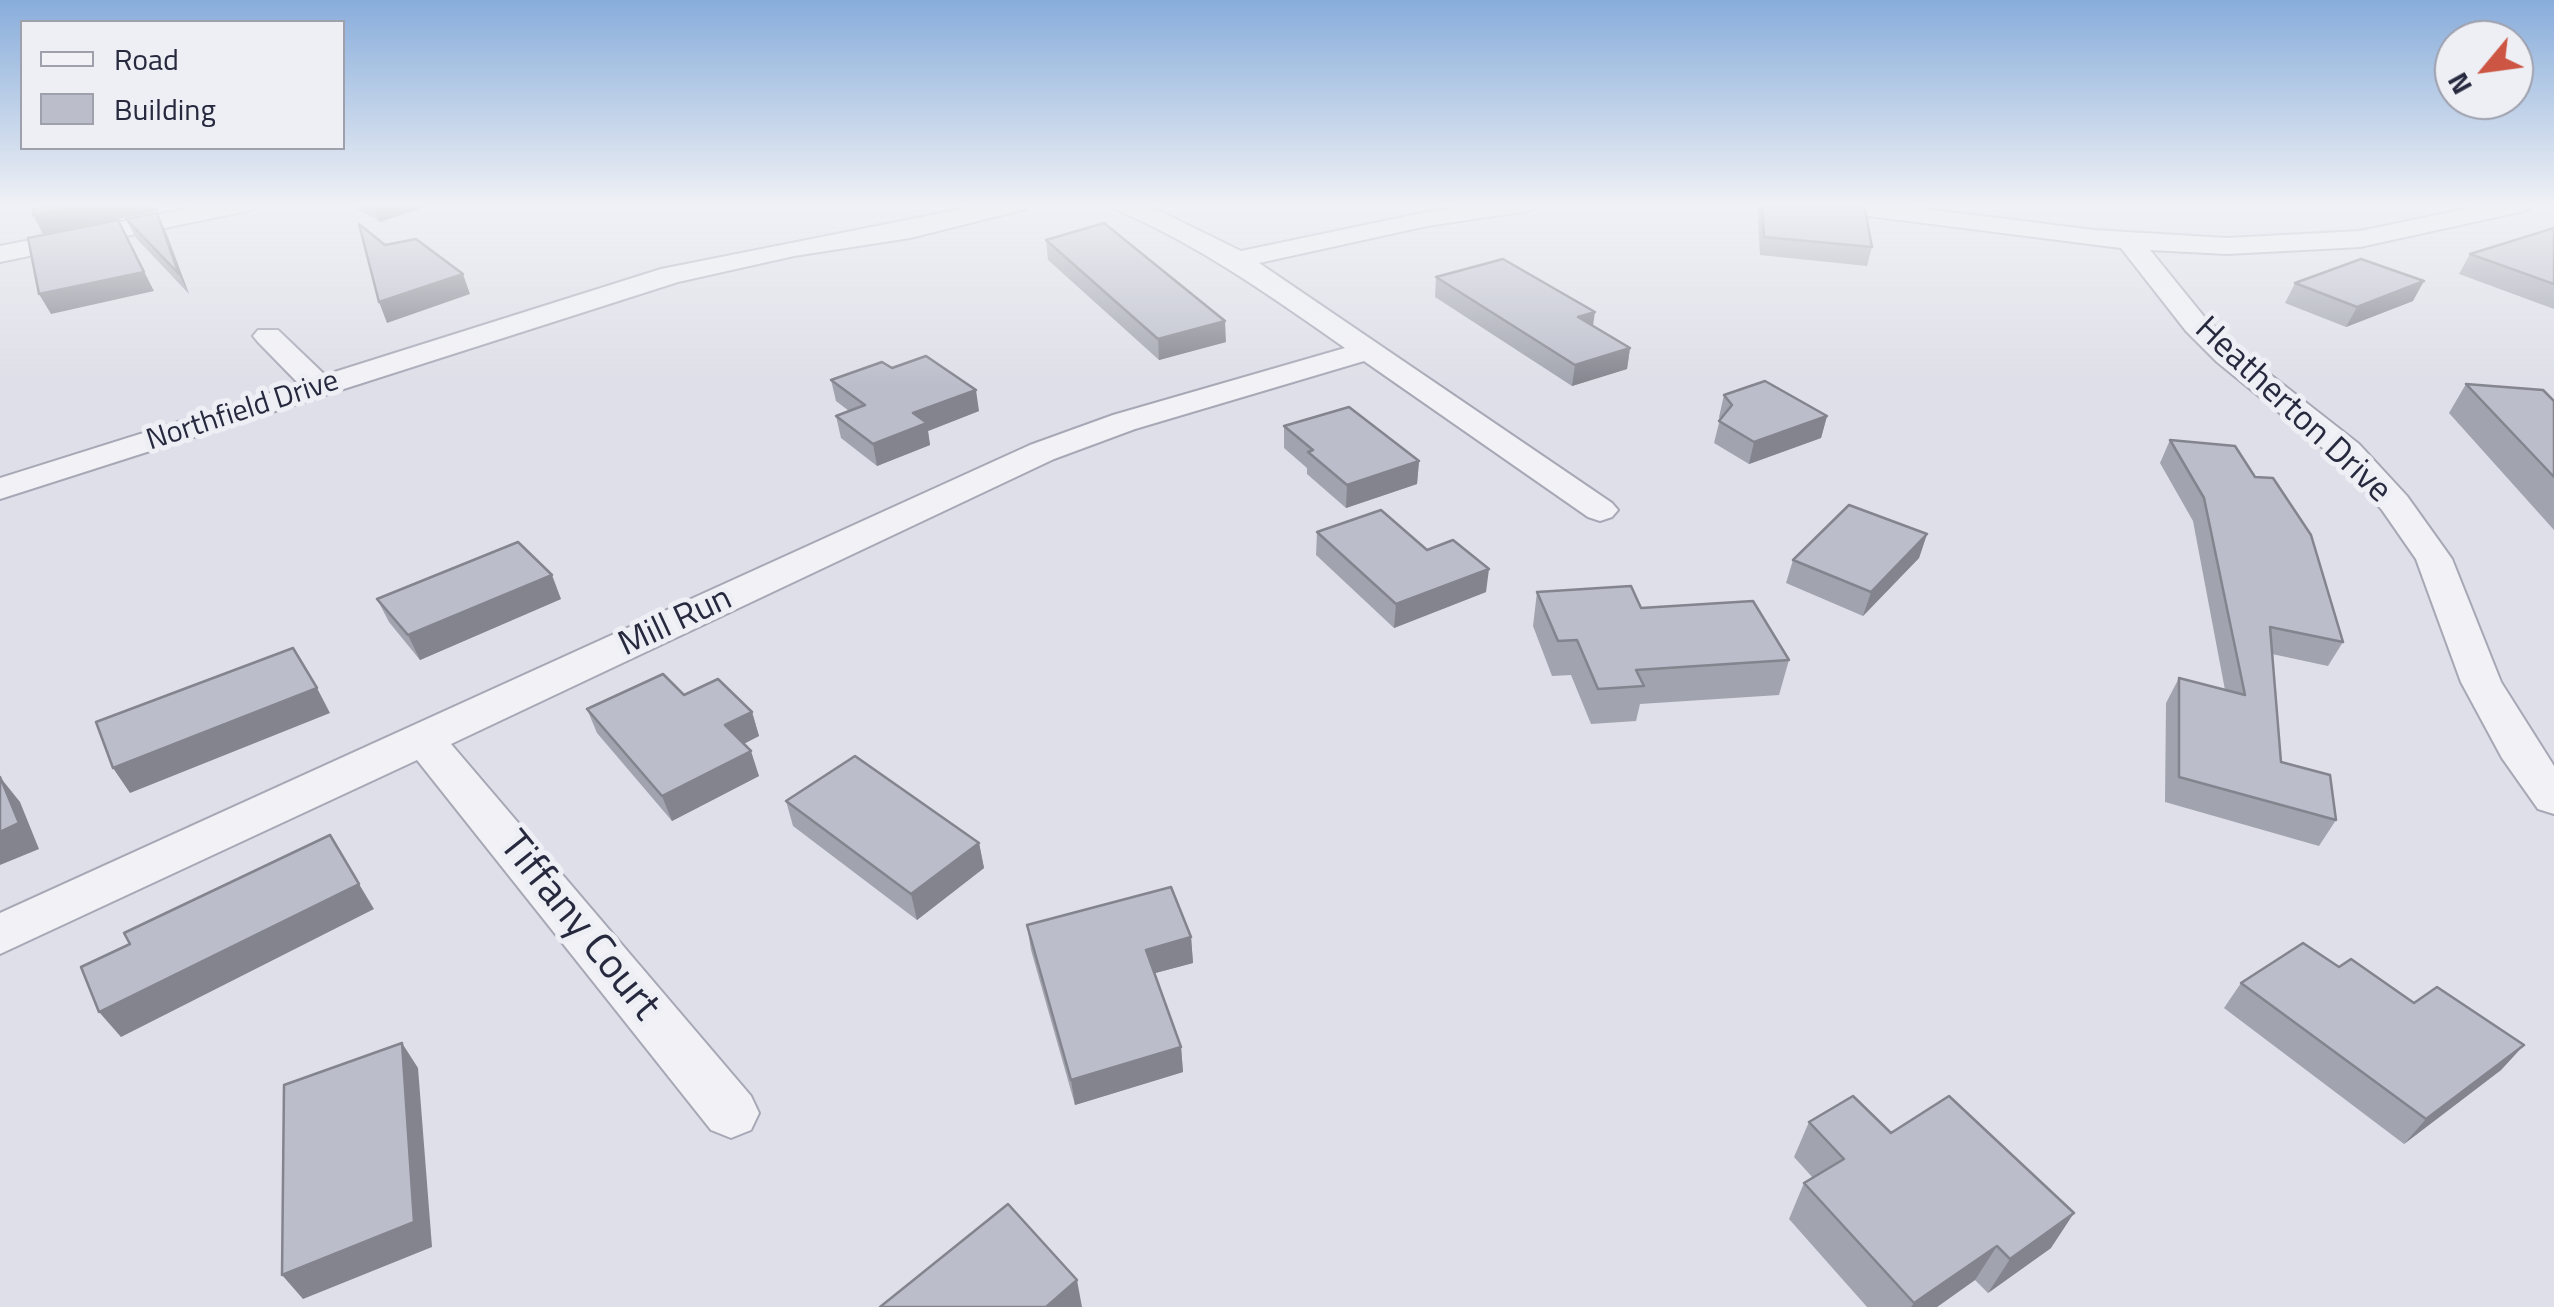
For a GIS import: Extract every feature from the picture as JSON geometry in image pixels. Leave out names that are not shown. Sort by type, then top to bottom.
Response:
[{"type":"street","name":"Northfield Drive","points":[[0,489],[715,265]]},
{"type":"street","points":[[1244,265],[1600,510]]},
{"type":"street","name":"Heatherton Drive","points":[[2148,265],[2196,325],[2228,356],[2348,451],[2394,503],[2434,560],[2481,682],[2524,758],[2554,798]]},
{"type":"street","points":[[268,336],[320,387]]},
{"type":"street","name":"Mill Run","points":[[0,935],[1042,452],[1124,422],[1366,351]]},
{"type":"street","name":"Tiffany Court","points":[[425,741],[731,1113]]},
{"type":"building","points":[[33,265],[140,265],[144,272],[39,294]]},
{"type":"building","points":[[370,265],[451,265],[463,274],[379,302]]},
{"type":"building","points":[[1074,265],[1156,265],[1225,321],[1158,339]]},
{"type":"building","points":[[1481,265],[1513,265],[1595,312],[1578,317],[1630,348],[1575,365],[1436,277]]},
{"type":"building","points":[[2345,265],[2378,265],[2424,281],[2357,307],[2295,283]]},
{"type":"building","points":[[2501,265],[2554,265],[2554,284]]},
{"type":"building","points":[[926,356],[976,390],[913,413],[927,423],[873,444],[836,416],[865,405],[831,380],[882,362],[892,368]]},
{"type":"building","points":[[1765,381],[1827,416],[1754,442],[1719,421],[1732,405],[1724,395]]},
{"type":"building","points":[[2466,384],[2543,390],[2554,401],[2554,477]]},
{"type":"building","points":[[1349,407],[1419,461],[1347,485],[1284,426]]},
{"type":"building","points":[[2170,440],[2235,446],[2255,477],[2273,478],[2311,535],[2343,642],[2270,627],[2281,762],[2330,775],[2336,820],[2179,777],[2179,678],[2245,695],[2204,498]]},
{"type":"building","points":[[1849,505],[1927,534],[1871,592],[1793,560]]},
{"type":"building","points":[[1381,510],[1427,550],[1453,540],[1489,569],[1396,604],[1317,532]]},
{"type":"building","points":[[518,542],[552,575],[408,635],[377,599]]},
{"type":"building","points":[[1631,586],[1641,608],[1753,601],[1789,660],[1636,670],[1644,686],[1598,689],[1577,640],[1558,641],[1537,592]]},
{"type":"building","points":[[293,648],[317,688],[113,768],[96,722]]},
{"type":"building","points":[[663,674],[684,695],[718,679],[752,712],[725,725],[751,751],[662,796],[587,709]]},
{"type":"building","points":[[855,756],[979,843],[911,894],[786,801]]},
{"type":"building","points":[[0,777],[19,823],[0,832]]},
{"type":"building","points":[[330,835],[359,884],[99,1012],[81,967],[130,944],[124,933]]},
{"type":"building","points":[[1171,887],[1191,937],[1146,950],[1181,1047],[1071,1080],[1027,925]]},
{"type":"building","points":[[2303,943],[2339,967],[2351,959],[2414,1003],[2437,987],[2524,1045],[2426,1119],[2241,983]]},
{"type":"building","points":[[402,1043],[414,1222],[282,1275],[284,1085]]},
{"type":"building","points":[[1853,1096],[1891,1133],[1949,1096],[2074,1213],[2010,1259],[1997,1246],[1914,1303],[1804,1183],[1844,1159],[1809,1122]]},
{"type":"building","points":[[1008,1204],[1077,1280],[1046,1307],[880,1307]]}]
